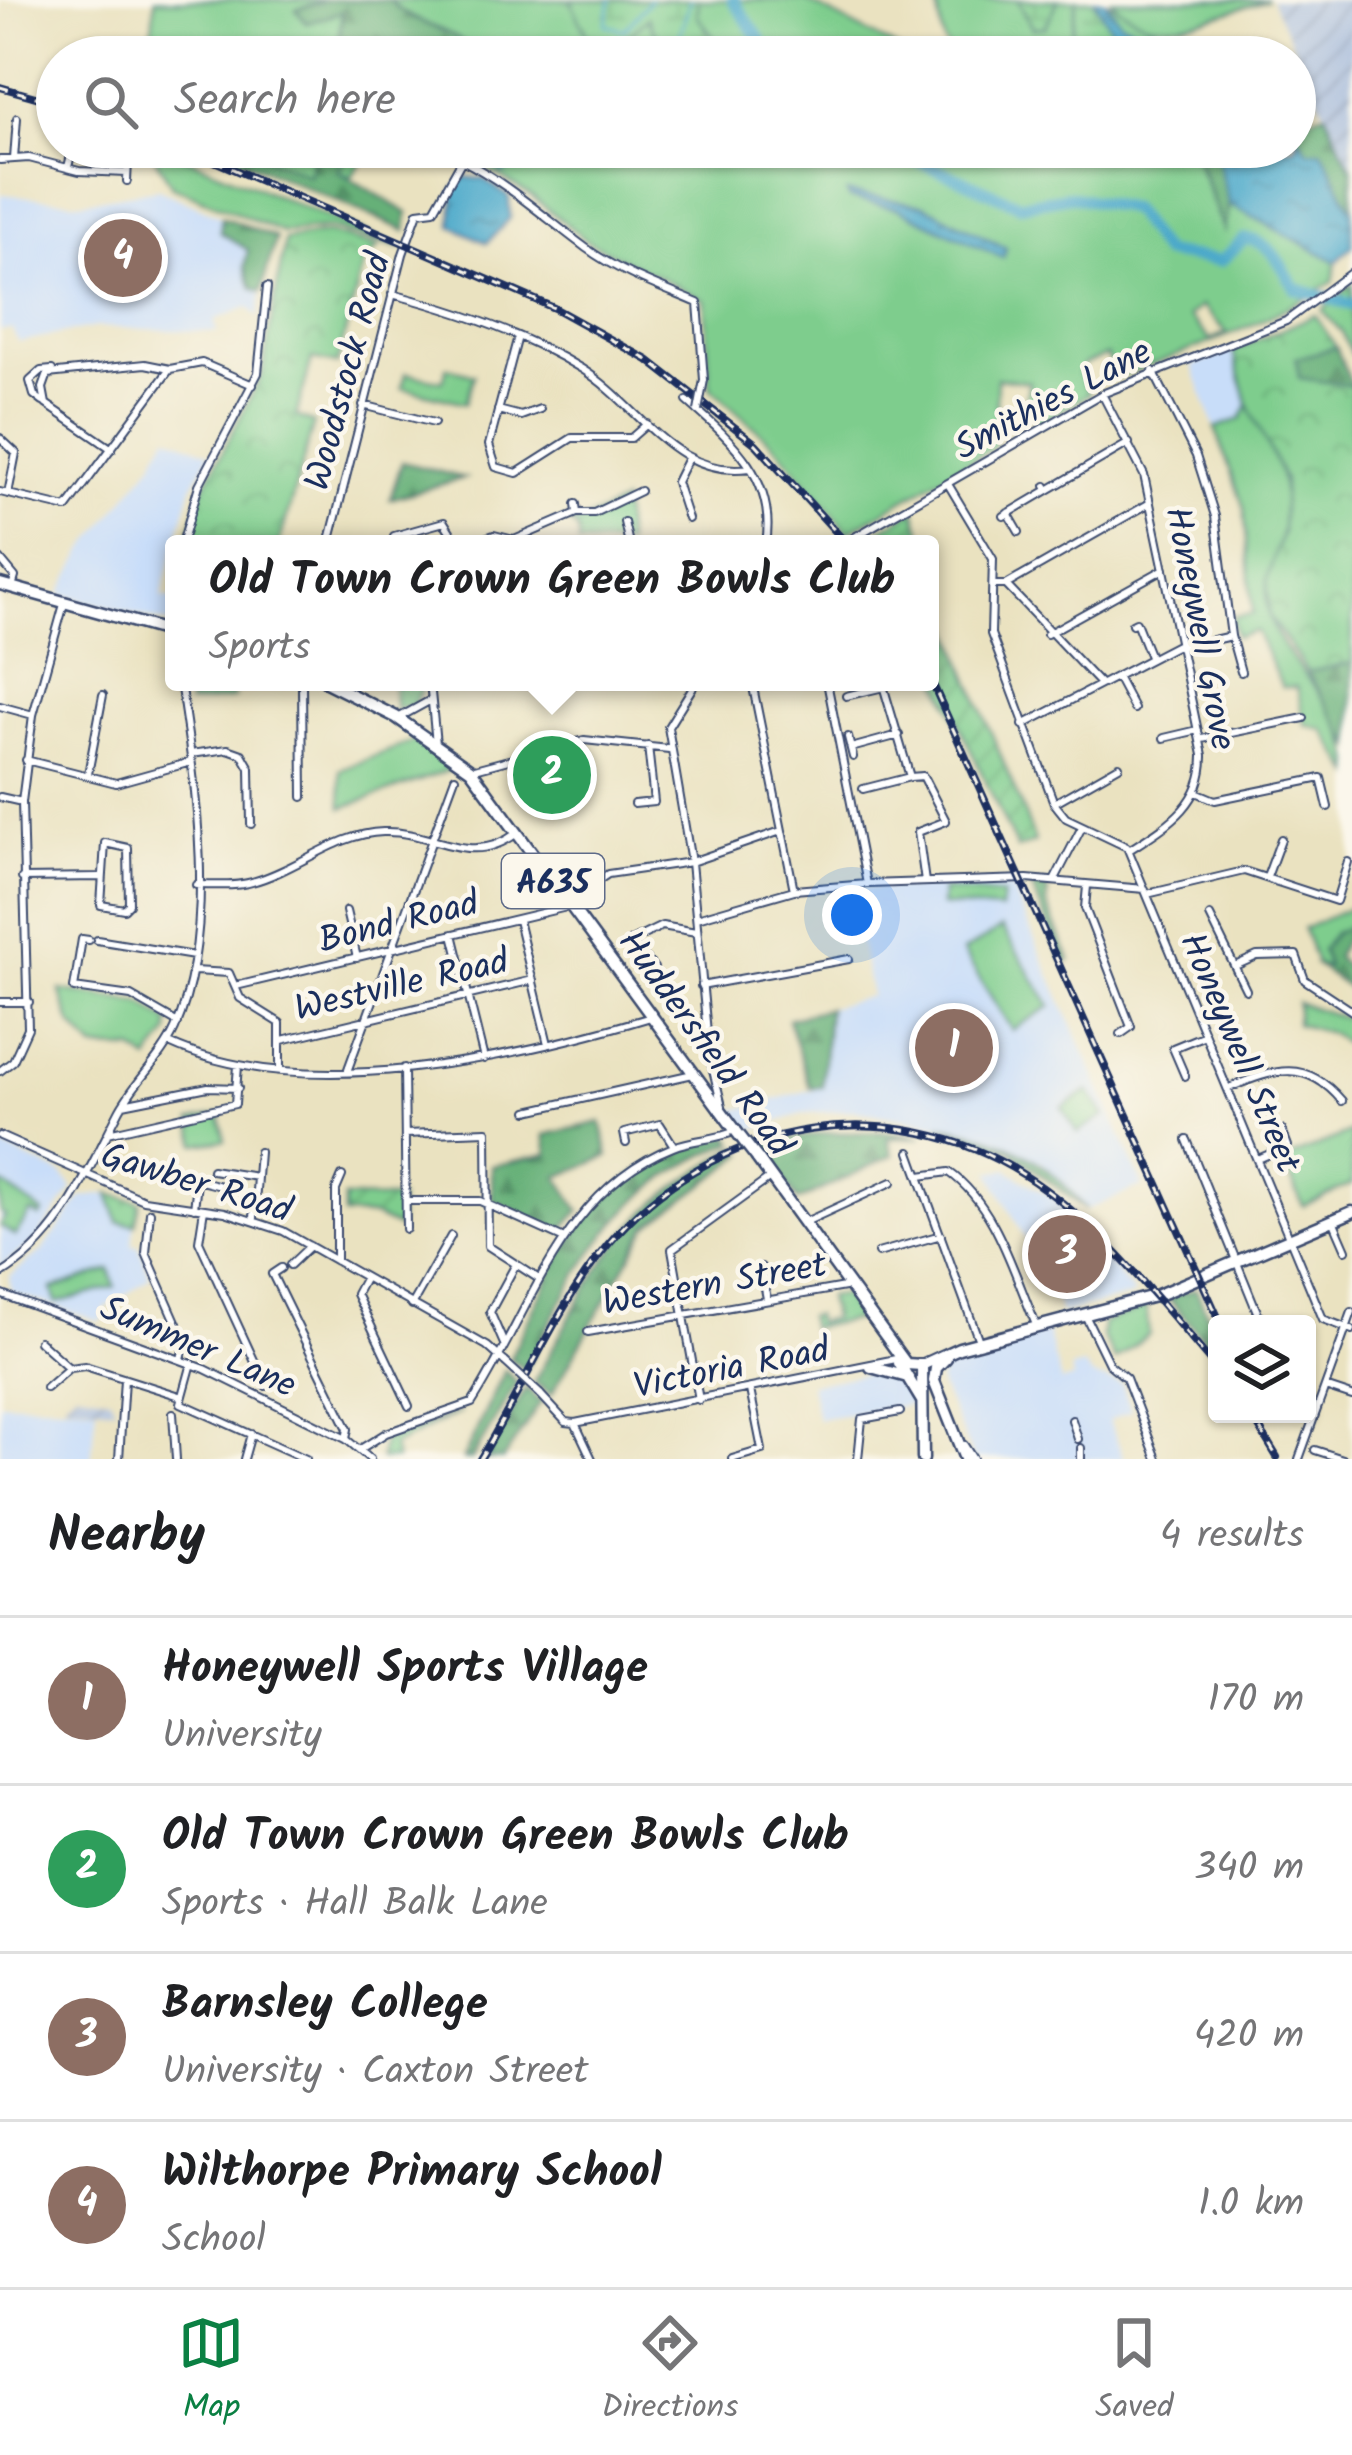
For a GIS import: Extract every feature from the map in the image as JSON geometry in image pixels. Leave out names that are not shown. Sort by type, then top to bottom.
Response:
[{"type":"highway","points":[[6,586],[165,630]]},
{"type":"highway","name":"Huddersfield Road","points":[[344,691],[396,718],[471,770],[901,1361]]},
{"type":"highway","points":[[901,1361],[922,1365],[978,1343],[1085,1315],[1237,1263],[1352,1212]]},
{"type":"highway","points":[[962,1444],[940,1394],[936,1368],[978,1343]]},
{"type":"highway","name":"A635","points":[[901,1361],[962,1444]]},
{"type":"highway","points":[[871,1367],[890,1369],[914,1381],[922,1365]]},
{"type":"highway","name":"A635","points":[[914,1381],[922,1401],[923,1459]]},
{"type":"highway","points":[[923,1444],[936,1431],[962,1444]]},
{"type":"street","points":[[14,159],[17,118]]},
{"type":"street","points":[[0,160],[36,163]]},
{"type":"street","points":[[68,168],[127,177],[128,168]]},
{"type":"street","name":"Woodstock Road","points":[[331,535],[392,294],[418,212],[434,211],[457,168]]},
{"type":"street","name":"Woodstock Road","points":[[476,168],[614,266],[698,303],[704,380],[698,410]]},
{"type":"street","name":"Smithies Lane","points":[[858,535],[1102,394],[1153,370],[1265,330],[1312,305],[1352,272]]},
{"type":"street","points":[[185,535],[199,485],[253,385],[267,287]]},
{"type":"street","points":[[392,294],[581,368],[688,458],[714,471],[750,468]]},
{"type":"street","points":[[517,340],[491,456],[507,472],[530,466],[572,438],[631,438],[647,424]]},
{"type":"street","points":[[112,448],[34,394],[31,381],[41,370],[145,364],[170,369],[202,363],[253,385]]},
{"type":"street","points":[[0,438],[16,453],[4,493],[67,508],[170,369]]},
{"type":"street","points":[[46,404],[43,388],[57,370]]},
{"type":"street","points":[[1153,370],[1196,456],[1215,516],[1231,636],[1241,672]]},
{"type":"street","name":"Honeywell Grove","points":[[1102,394],[1130,442],[1150,503],[1203,768],[1196,793],[1172,822],[1129,850]]},
{"type":"street","points":[[687,401],[738,444],[766,506],[766,535]]},
{"type":"street","points":[[363,404],[434,423]]},
{"type":"street","points":[[498,410],[521,416],[540,409]]},
{"type":"street","points":[[1019,532],[1006,515],[1130,442]]},
{"type":"street","points":[[688,458],[676,482],[688,520]]},
{"type":"street","points":[[948,484],[993,559],[992,634],[1054,803],[1082,827],[1118,840],[1129,850]]},
{"type":"street","points":[[527,535],[576,508],[594,514],[640,491]]},
{"type":"street","points":[[994,585],[1006,585],[1150,503]]},
{"type":"street","points":[[397,535],[440,521],[454,535]]},
{"type":"street","points":[[624,522],[627,535]]},
{"type":"street","points":[[0,559],[15,577],[6,586]]},
{"type":"street","points":[[1047,634],[1164,568]]},
{"type":"street","points":[[1006,585],[1047,634],[1100,684]]},
{"type":"street","points":[[1,1069],[24,1043],[28,1002],[22,802],[33,715],[64,603]]},
{"type":"street","points":[[1132,624],[1136,622],[1150,657]]},
{"type":"street","points":[[1023,725],[1150,657],[1231,636]]},
{"type":"street","points":[[1116,676],[1134,709]]},
{"type":"street","points":[[0,1275],[37,1247],[87,1177],[123,1104],[178,1023],[194,970],[196,885],[191,758],[181,691]]},
{"type":"street","points":[[302,691],[303,797]]},
{"type":"street","points":[[430,691],[438,728],[436,744]]},
{"type":"street","points":[[689,691],[672,713],[669,749],[691,862],[701,986],[709,1054],[723,1102],[720,1109]]},
{"type":"street","points":[[754,691],[794,890]]},
{"type":"street","points":[[829,691],[867,884]]},
{"type":"street","points":[[845,696],[862,691]]},
{"type":"street","points":[[885,691],[910,777]]},
{"type":"street","points":[[88,775],[104,695]]},
{"type":"street","points":[[396,718],[429,701]]},
{"type":"street","points":[[0,706],[33,715]]},
{"type":"street","points":[[1164,738],[1299,717]]},
{"type":"street","points":[[848,737],[852,753],[899,735]]},
{"type":"street","points":[[471,770],[584,740],[669,749]]},
{"type":"street","points":[[634,804],[654,802],[648,746]]},
{"type":"street","points":[[26,760],[116,783],[228,748],[242,754],[250,768],[251,824]]},
{"type":"street","points":[[1054,803],[1119,766]]},
{"type":"street","points":[[348,1069],[455,776]]},
{"type":"street","points":[[863,789],[881,789],[923,776],[946,821],[918,832],[925,882]]},
{"type":"street","points":[[1196,793],[1215,800],[1322,778],[1328,807]]},
{"type":"street","points":[[0,797],[22,802]]},
{"type":"street","points":[[1054,880],[1082,827]]},
{"type":"street","points":[[196,885],[248,884],[359,835],[388,831],[460,850],[489,850],[518,833]]},
{"type":"street","name":"Bond Road","points":[[236,986],[518,919],[569,903],[608,874],[691,862],[781,831]]},
{"type":"street","points":[[1267,877],[1281,839]]},
{"type":"street","points":[[105,843],[127,844],[129,904],[124,909],[100,905],[100,877],[100,848],[105,843]]},
{"type":"street","name":"Honeywell Street","points":[[1129,850],[1323,1319],[1349,1329]]},
{"type":"street","points":[[697,918],[794,890],[1054,880],[1146,891],[1230,872],[1267,877],[1336,901],[1348,862]]},
{"type":"street","points":[[22,878],[100,877]]},
{"type":"street","points":[[1087,886],[1085,908],[1131,1027],[1121,1034]]},
{"type":"street","points":[[346,911],[357,958]]},
{"type":"street","points":[[518,919],[548,1044]]},
{"type":"street","points":[[1215,919],[1246,990]]},
{"type":"street","points":[[654,968],[631,941],[662,926],[696,932]]},
{"type":"street","points":[[453,934],[484,1059]]},
{"type":"street","points":[[74,988],[82,939],[195,956]]},
{"type":"street","points":[[1234,966],[1257,956],[1296,955],[1312,987],[1352,1011]]},
{"type":"street","points":[[701,986],[849,959]]},
{"type":"street","points":[[194,970],[229,973],[240,998],[280,1023],[280,1070]]},
{"type":"street","name":"Westville Road","points":[[282,1040],[532,980]]},
{"type":"street","points":[[63,987],[131,996],[178,1023]]},
{"type":"street","points":[[0,1002],[28,1002]]},
{"type":"street","points":[[169,1042],[238,1066],[404,1068],[484,1059],[651,1017]]},
{"type":"street","points":[[1184,1076],[1173,1048],[1205,1035]]},
{"type":"street","points":[[108,1133],[236,1104],[238,1066]]},
{"type":"street","points":[[404,1068],[406,1229]]},
{"type":"street","points":[[1227,1088],[1292,1068],[1315,1076],[1342,1101]]},
{"type":"street","points":[[529,1111],[693,1074]]},
{"type":"street","points":[[123,1104],[208,1088],[238,1088]]},
{"type":"street","points":[[626,1143],[624,1133],[660,1124],[674,1146]]},
{"type":"street","points":[[1257,1159],[1288,1146],[1282,1130]]},
{"type":"street","points":[[405,1134],[487,1131],[488,1246],[539,1279]]},
{"type":"street","points":[[362,1448],[386,1433],[472,1403],[502,1358],[504,1344],[562,1238],[608,1191],[674,1146],[736,1131]]},
{"type":"street","name":"Gawber Road","points":[[0,1136],[144,1200],[254,1219],[310,1246],[502,1358],[566,1422],[575,1424]]},
{"type":"street","points":[[1187,1140],[1258,1315]]},
{"type":"street","points":[[254,1219],[260,1152]]},
{"type":"street","points":[[910,1153],[978,1343]]},
{"type":"street","points":[[217,1158],[214,1171],[257,1177]]},
{"type":"street","points":[[920,1176],[949,1172],[970,1189],[983,1207],[1037,1327]]},
{"type":"street","points":[[177,1175],[225,1187]]},
{"type":"street","points":[[336,1262],[336,1190],[342,1176]]},
{"type":"street","points":[[699,1400],[672,1249],[770,1178]]},
{"type":"street","points":[[194,1208],[197,1183]]},
{"type":"street","points":[[803,1223],[892,1183]]},
{"type":"street","points":[[406,1202],[487,1203],[562,1238]]},
{"type":"street","points":[[204,1209],[199,1241],[266,1386]]},
{"type":"street","points":[[150,1212],[146,1253],[182,1335],[182,1359]]},
{"type":"street","points":[[1334,1220],[1346,1250]]},
{"type":"street","points":[[878,1253],[914,1247],[941,1234]]},
{"type":"street","points":[[412,1305],[451,1236]]},
{"type":"street","points":[[310,1246],[272,1274],[348,1429],[346,1439]]},
{"type":"street","points":[[504,1344],[490,1312],[516,1264]]},
{"type":"street","points":[[761,1267],[767,1300]]},
{"type":"street","points":[[364,1278],[356,1294],[409,1406]]},
{"type":"street","name":"Western Street","points":[[588,1332],[850,1286]]},
{"type":"street","name":"Summer Lane","points":[[0,1294],[191,1363],[346,1439],[370,1459]]},
{"type":"street","points":[[1316,1402],[1352,1312]]},
{"type":"street","points":[[1085,1315],[1109,1364],[1126,1378],[1156,1459]]},
{"type":"street","points":[[39,1341],[69,1368]]},
{"type":"street","name":"Victoria Road","points":[[575,1424],[901,1361]]},
{"type":"street","points":[[180,1396],[191,1363]]},
{"type":"street","points":[[46,1388],[69,1368],[85,1366],[180,1396],[186,1406],[306,1459]]},
{"type":"street","points":[[119,1459],[125,1378]]},
{"type":"street","points":[[1325,1387],[1352,1396]]},
{"type":"street","points":[[733,1459],[762,1450],[750,1390]]},
{"type":"street","points":[[858,1459],[862,1419],[900,1412]]},
{"type":"street","points":[[173,1413],[176,1459]]},
{"type":"street","points":[[1072,1420],[1081,1459]]},
{"type":"street","points":[[1299,1459],[1308,1423]]},
{"type":"street","points":[[575,1424],[592,1459]]},
{"type":"street","points":[[244,1459],[251,1433]]},
{"type":"street","points":[[1316,1450],[1336,1458]]},
{"type":"shaded area","points":[[1271,0],[1352,0],[1352,170],[1316,93],[1316,36],[1288,36]]},
{"type":"shaded area","points":[[158,189],[222,217],[220,232],[249,250],[245,267],[252,288],[261,292],[258,317],[248,307],[214,320],[217,332],[96,327],[18,342],[12,329],[0,330],[0,194],[81,202]]},
{"type":"shaded area","points":[[1233,351],[1248,405],[1241,419],[1215,428],[1192,366]]},
{"type":"shaded area","points":[[167,435],[210,453],[191,489],[179,535],[165,535],[165,623],[60,594],[85,549],[152,464]]},
{"type":"shaded area","points":[[1012,888],[1143,1186],[1086,1210],[1042,1162],[971,1130],[855,1110],[805,1113],[748,1131],[732,1111],[822,1087],[828,1008],[871,996],[850,889]]},
{"type":"shaded area","points":[[0,1146],[62,1174],[73,1189],[36,1240],[0,1267]]},
{"type":"shaded area","points":[[1007,1169],[1064,1206],[1135,1295],[1060,1314],[1049,1272],[1043,1273],[990,1172]]},
{"type":"shaded area","points":[[109,1194],[118,1222],[135,1224],[132,1245],[139,1246],[150,1278],[105,1309],[100,1322],[11,1292],[9,1277],[42,1251],[82,1197]]},
{"type":"shaded area","points":[[1047,1331],[1061,1382],[1073,1379],[1071,1369],[1084,1366],[1093,1377],[1122,1384],[1131,1411],[1109,1420],[1124,1459],[974,1459],[939,1383],[944,1367]]},
{"type":"shaded area","points":[[871,1373],[901,1380],[916,1404],[817,1419],[810,1384]]},
{"type":"shaded area","points":[[75,1391],[110,1397],[115,1408],[63,1403]]},
{"type":"shaded area","points":[[0,1402],[97,1407],[91,1459],[0,1459]]},
{"type":"green space","points":[[155,0],[326,0],[297,11],[307,23],[342,11],[339,36],[151,36]]},
{"type":"green space","points":[[326,0],[390,0],[410,17],[452,36],[339,36],[342,12],[307,23],[296,10]]},
{"type":"green space","points":[[390,0],[804,0],[873,36],[452,36],[399,10]]},
{"type":"green space","points":[[570,0],[699,0],[697,16],[713,36],[658,36],[648,18],[628,36],[588,36]]},
{"type":"green space","points":[[936,0],[1018,0],[1033,28],[1045,27],[1058,0],[1077,0],[1071,36],[943,36]]},
{"type":"green space","points":[[1018,0],[1058,0],[1045,27],[1033,28]]},
{"type":"green space","points":[[1077,0],[1095,0],[1115,36],[1071,36]]},
{"type":"green space","points":[[1104,0],[1156,29],[1153,36],[1118,36],[1120,21]]},
{"type":"green space","points":[[1112,0],[1268,0],[1164,25],[1126,15]]},
{"type":"green space","points":[[1325,112],[1352,170],[1352,211],[1322,150],[1316,150],[1316,115]]},
{"type":"green space","points":[[161,168],[211,168],[401,248],[329,228],[283,233],[172,186]]},
{"type":"green space","points":[[260,168],[291,168],[309,175],[310,168],[339,168],[408,213],[406,231]]},
{"type":"green space","points":[[339,168],[358,168],[351,177]]},
{"type":"green space","points":[[486,168],[1199,168],[1223,228],[1229,204],[1337,262],[1333,281],[1281,311],[1200,347],[1116,378],[1107,355],[1083,365],[1079,374],[1089,394],[1038,424],[1025,405],[1029,382],[997,378],[995,446],[848,532],[779,449],[710,387],[705,300],[587,241],[533,197]],"holes":[[[923,205],[1005,248],[960,238],[897,208]],[[1201,306],[1227,333],[1210,340],[1189,316]]]},
{"type":"green space","points":[[1201,168],[1221,168],[1229,204],[1224,230]]},
{"type":"green space","points":[[222,217],[276,238],[261,292],[252,288],[245,266],[248,250],[220,232]]},
{"type":"green space","points":[[327,233],[379,247],[364,261],[337,364],[312,359],[296,416],[314,423],[282,535],[189,535],[203,489],[262,375],[285,240]]},
{"type":"green space","points":[[1352,284],[1352,356],[1341,331],[1322,311]]},
{"type":"green space","points":[[1315,315],[1336,347],[1296,358],[1299,378],[1352,386],[1352,663],[1307,672],[1269,616],[1267,579],[1282,532],[1284,480],[1248,405],[1233,351]]},
{"type":"green space","points":[[1336,347],[1352,386],[1299,378],[1296,358]]},
{"type":"green space","points":[[447,367],[474,375],[465,403],[402,388],[406,373],[443,381]]},
{"type":"green space","points":[[1248,405],[1272,451],[1284,499],[1268,584],[1269,615],[1288,653],[1341,727],[1352,774],[1324,730],[1305,724],[1297,687],[1282,687],[1256,631],[1236,637],[1232,617],[1253,614],[1244,508],[1215,428],[1241,419]]},
{"type":"green space","points":[[402,462],[464,478],[390,499]]},
{"type":"green space","points":[[622,502],[625,535],[578,535],[569,522],[582,522]]},
{"type":"green space","points":[[915,510],[922,535],[872,535]]},
{"type":"green space","points":[[939,590],[1035,842],[1017,849],[939,681]]},
{"type":"green space","points":[[1352,663],[1352,746],[1307,672]]},
{"type":"green space","points":[[187,691],[232,691],[234,698],[189,704]]},
{"type":"green space","points":[[394,691],[420,691],[413,705],[396,709]]},
{"type":"green space","points":[[416,740],[449,761],[450,770],[342,808],[340,770]]},
{"type":"green space","points":[[564,753],[575,786],[541,798],[530,765]]},
{"type":"green space","points":[[1030,884],[1048,885],[1047,904],[1070,960],[1065,963]]},
{"type":"green space","points":[[942,890],[1003,895],[1001,910],[941,906]]},
{"type":"green space","points":[[1352,907],[1352,926],[1335,932],[1327,968],[1317,966],[1303,929]]},
{"type":"green space","points":[[1352,926],[1336,957],[1352,972],[1352,991],[1317,966],[1327,967],[1322,950],[1335,932]]},
{"type":"green space","points":[[1002,928],[1051,1006],[1012,1030],[963,952]]},
{"type":"green space","points":[[60,990],[142,1003],[169,1022],[169,1033],[149,1061],[134,1050],[94,1049],[71,1023]]},
{"type":"green space","points":[[1297,1003],[1352,1020],[1352,1048],[1330,1033],[1296,1024]]},
{"type":"green space","points":[[828,1008],[822,1087],[810,1087],[788,1019]]},
{"type":"green space","points":[[1089,1091],[1105,1116],[1078,1133],[1062,1108]]},
{"type":"green space","points":[[220,1114],[225,1140],[197,1144],[192,1121]]},
{"type":"green space","points":[[601,1122],[609,1156],[558,1177],[580,1211],[560,1231],[492,1200],[492,1166],[548,1154],[545,1135]]},
{"type":"green space","points":[[939,1125],[1022,1152],[1056,1176],[1086,1210],[1010,1150]]},
{"type":"green space","points":[[1352,1132],[1352,1184],[1303,1206],[1283,1160]]},
{"type":"green space","points":[[824,1133],[921,1137],[888,1138],[893,1155],[798,1201],[760,1145]]},
{"type":"green space","points":[[731,1136],[734,1142],[693,1160],[631,1206],[585,1264],[525,1370],[510,1358],[549,1278],[589,1215],[646,1168]]},
{"type":"green space","points":[[738,1147],[745,1154],[648,1226],[551,1395],[534,1382],[595,1275],[637,1221],[664,1196]]},
{"type":"green space","points":[[0,1182],[43,1213],[40,1217],[31,1212],[15,1236],[0,1226],[5,1216],[0,1212]]},
{"type":"green space","points":[[109,1194],[140,1202],[135,1224],[118,1222]]},
{"type":"green space","points":[[344,1198],[399,1199],[399,1228],[373,1216],[344,1215]]},
{"type":"green space","points":[[110,1270],[115,1287],[56,1303],[52,1289]]},
{"type":"green space","points":[[1196,1289],[1208,1315],[1208,1345],[1167,1297]]},
{"type":"green space","points":[[844,1295],[858,1319],[810,1328],[807,1316],[814,1315],[816,1323],[832,1319],[827,1297]]},
{"type":"green space","points":[[1146,1307],[1149,1334],[1115,1360],[1102,1336],[1103,1323]]},
{"type":"green space","points":[[505,1370],[517,1383],[472,1459],[463,1459]]},
{"type":"green space","points":[[526,1388],[541,1402],[503,1459],[486,1459]]},
{"type":"green space","points":[[461,1412],[393,1446],[396,1459],[380,1459],[383,1440]]},
{"type":"water","points":[[1095,0],[1104,0],[1120,21],[1141,31],[1139,36],[1115,36]]},
{"type":"water","points":[[1316,150],[1322,150],[1352,211],[1352,246],[1337,262],[1229,204],[1220,168],[1316,168]]},
{"type":"water","points":[[465,177],[483,179],[509,197],[510,218],[487,243],[452,226],[454,190]]},
{"type":"water","points":[[847,193],[923,205],[1006,248],[1003,258],[897,208],[849,198]]},
{"type":"waterway","points":[[611,0],[606,25],[624,30],[650,0]]},
{"type":"waterway","points":[[680,36],[690,0]]},
{"type":"waterway","points":[[733,0],[758,36]]},
{"type":"waterway","points":[[935,168],[1020,205],[1070,196],[1131,209],[1163,253],[1221,261],[1244,239],[1254,241],[1276,257],[1296,289],[1352,305]]},
{"type":"railway","points":[[0,87],[36,97]]},
{"type":"railway","points":[[231,168],[554,308],[648,360],[756,444],[839,535]]},
{"type":"railway","points":[[936,691],[1217,1315]]},
{"type":"railway","points":[[480,1459],[578,1285],[618,1233],[660,1194],[706,1164],[757,1142],[810,1130],[865,1126],[920,1133],[973,1149],[1024,1175],[1103,1240],[1208,1358]]},
{"type":"railway","points":[[1256,1423],[1277,1457]]},
{"type":"place","name":"Wilthorpe Primary School","points":[[123,258]]},
{"type":"place","name":"Old Town Crown Green Bowls Club","points":[[552,775]]},
{"type":"place","name":"Honeywell Sports Village","points":[[954,1048]]},
{"type":"place","name":"Barnsley College","points":[[1067,1254]]}]
